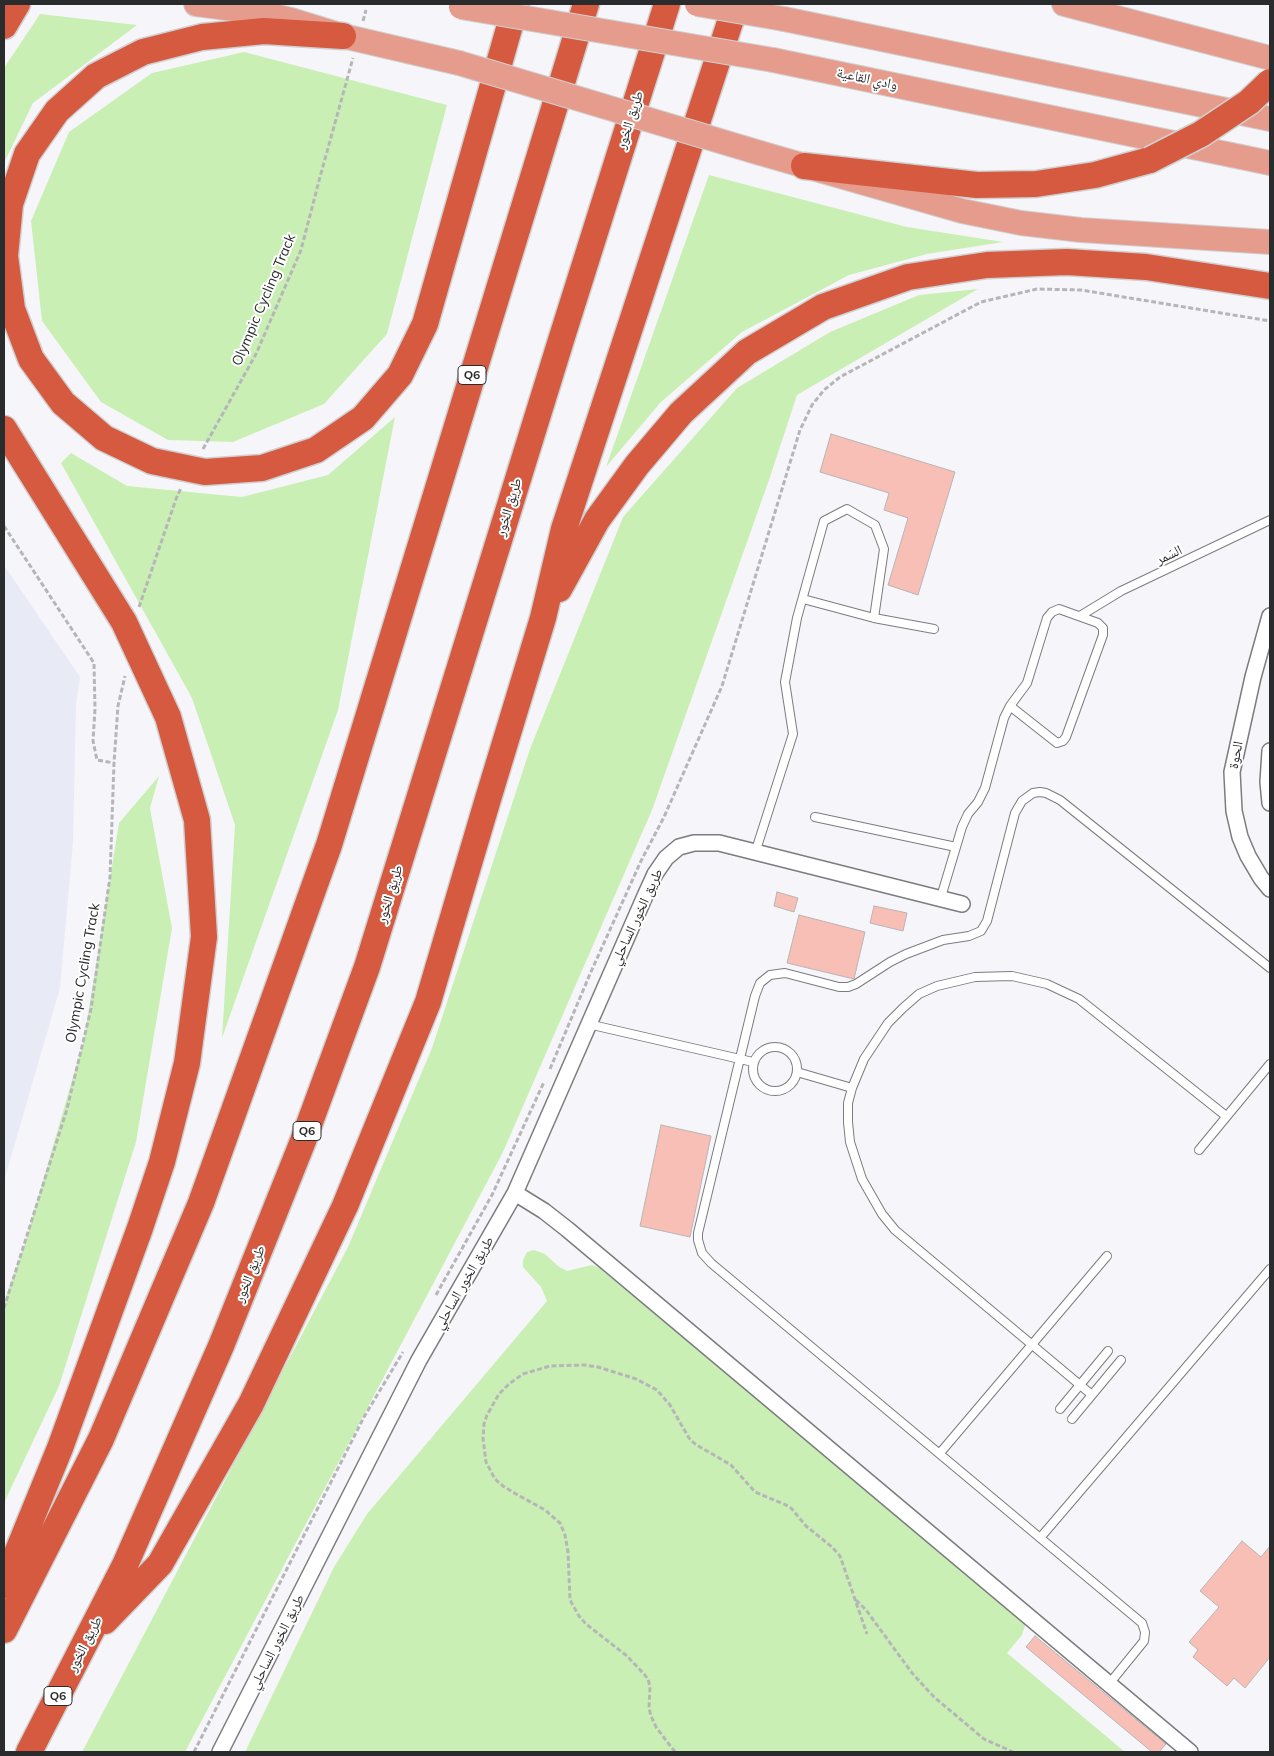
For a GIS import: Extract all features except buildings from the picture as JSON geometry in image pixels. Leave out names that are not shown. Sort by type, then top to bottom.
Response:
[{"type":"highway","points":[[4,26],[17,4]]},
{"type":"highway","points":[[349,44],[264,31],[202,37],[143,52],[96,76],[76,93],[57,111],[27,154],[10,204],[5,256],[12,310],[31,359],[63,403],[104,438],[152,461],[205,472],[262,468],[316,450],[363,418],[400,375],[424,324],[516,4]]},
{"type":"highway","name":"Q6","points":[[4,1630],[101,1439],[201,1203],[329,845],[586,4]]},
{"type":"highway","name":"طريق الخور","points":[[29,1752],[125,1565],[221,1346],[303,1141],[367,968],[667,4]]},
{"type":"highway","points":[[87,1640],[160,1564],[251,1404],[345,1206],[428,1002],[543,618],[564,529],[736,4]]},
{"type":"highway","points":[[804,166],[977,185],[1036,184],[1095,176],[1150,160],[1201,134],[1249,102],[1270,82]]},
{"type":"highway","points":[[543,618],[597,520],[636,465],[681,413],[747,352],[824,307],[908,277],[997,265],[1066,262],[1146,267],[1270,286]]},
{"type":"highway","points":[[4,420],[19,452]]},
{"type":"highway","points":[[4,429],[124,622],[168,717],[197,820],[204,937],[187,1063],[162,1162],[60,1448],[4,1585]]},
{"type":"main road","points":[[196,4],[257,12],[291,20],[349,44],[459,63],[962,211],[1021,222],[1081,230],[1270,242]]},
{"type":"main road","points":[[697,4],[784,19],[1270,119]]},
{"type":"main road","points":[[1064,4],[1270,58]]},
{"type":"main road","name":"وادي القاعية","points":[[454,5],[773,60],[1270,163]]},
{"type":"street","name":"الحوة","points":[[1270,616],[1253,677],[1232,772],[1234,811],[1240,837],[1248,856],[1270,889]]},
{"type":"street","points":[[1270,751],[1268,782],[1270,803]]},
{"type":"street","name":"طريق الخور الساحلي","points":[[220,1752],[419,1360],[515,1193],[655,874],[666,858],[679,847],[694,843],[719,843],[962,904]]},
{"type":"street","points":[[515,1193],[544,1211],[567,1229],[1190,1752]]},
{"type":"lane","points":[[755,853],[793,734],[785,682],[802,599],[824,521],[847,509],[875,525],[884,549],[874,618]]},
{"type":"lane","name":"السَمر","points":[[1080,616],[1121,592],[1270,520]]},
{"type":"lane","points":[[802,599],[874,618],[934,629]]},
{"type":"lane","points":[[941,898],[968,814],[978,802],[985,788],[1004,718],[1010,706],[1026,683],[1047,618],[1052,612],[1059,609],[1098,623],[1103,628],[1103,634],[1063,741],[1058,743],[1010,706]]},
{"type":"lane","points":[[1109,1684],[1144,1641],[1144,1627],[1138,1619],[711,1263],[702,1253],[698,1233],[756,989],[770,975],[785,973],[839,987],[848,987],[906,954],[942,940],[969,936],[981,931],[987,921],[1018,806],[1027,797],[1040,792],[1052,795],[1060,800],[1270,968]]},
{"type":"lane","points":[[815,817],[956,847]]},
{"type":"lane","points":[[1092,1395],[895,1230],[882,1214],[862,1179],[850,1142],[848,1103],[864,1059],[875,1040],[893,1018],[919,994],[937,986],[975,976],[1012,976],[1047,984],[1079,999],[1226,1116]]},
{"type":"lane","points":[[588,1024],[753,1062]]},
{"type":"lane","points":[[766,1047],[782,1047],[789,1051],[797,1064],[795,1080],[783,1090],[767,1090],[761,1086],[752,1073],[753,1062],[766,1047]]},
{"type":"lane","points":[[1199,1150],[1270,1064]]},
{"type":"lane","points":[[797,1072],[852,1088]]},
{"type":"lane","points":[[940,1453],[1107,1256]]},
{"type":"lane","points":[[1040,1538],[1270,1269]]},
{"type":"lane","points":[[1060,1409],[1108,1351]]},
{"type":"lane","points":[[1072,1419],[1122,1360]]},
{"type":"path","name":"Olympic Cycling Track","points":[[201,453],[256,354],[301,250],[320,177],[349,44]]},
{"type":"path","points":[[137,615],[176,499],[184,483]]},
{"type":"path","points":[[4,526],[94,663],[95,709],[93,741],[97,760],[114,764]]},
{"type":"path","name":"Olympic Cycling Track","points":[[4,1308],[67,1109],[91,1009],[110,877],[118,706],[126,670]]},
{"type":"path","points":[[675,1752],[656,1727],[648,1708],[650,1687],[648,1679],[627,1656],[586,1624],[570,1600],[568,1552],[565,1535],[560,1523],[545,1510],[503,1486],[490,1472],[484,1451],[484,1424],[493,1404],[509,1384],[522,1374],[537,1369],[564,1365],[598,1367],[636,1379],[656,1390],[670,1405],[685,1433],[695,1444],[731,1465],[755,1492],[786,1505],[810,1530],[832,1547],[840,1556],[866,1634]]},
{"type":"path","points":[[855,1600],[866,1610],[912,1673],[934,1697],[984,1739],[1013,1752]]},
{"type":"shaded area","points":[[4,565],[80,677],[76,704],[73,842],[60,988],[4,1181]]},
{"type":"green space","points":[[40,14],[137,25],[33,103],[4,163],[4,68]]},
{"type":"green space","points":[[244,52],[447,105],[387,334],[324,404],[233,442],[168,440],[101,402],[42,321],[31,221],[69,132],[152,73]]},
{"type":"green space","points":[[709,175],[907,227],[1003,242],[927,254],[849,275],[742,332],[661,402],[606,467]]},
{"type":"green space","points":[[978,289],[797,395],[769,480],[652,810],[503,1152],[185,1752],[82,1752],[348,1247],[432,1048],[530,749],[623,517],[737,388],[830,332],[919,295]]},
{"type":"green space","points":[[395,417],[338,710],[222,1038],[235,825],[192,698],[61,463],[71,453],[127,486],[242,497],[328,475]]},
{"type":"green space","points":[[159,776],[150,808],[172,928],[136,1142],[59,1386],[4,1503],[4,1302],[24,1246],[84,1039],[119,823]]},
{"type":"green space","points":[[534,1250],[545,1254],[558,1266],[567,1271],[592,1265],[599,1268],[1024,1621],[1025,1626],[1022,1635],[1007,1653],[1125,1752],[245,1752],[334,1567],[367,1514],[547,1301],[541,1287],[523,1267],[523,1260],[527,1252]]}]
